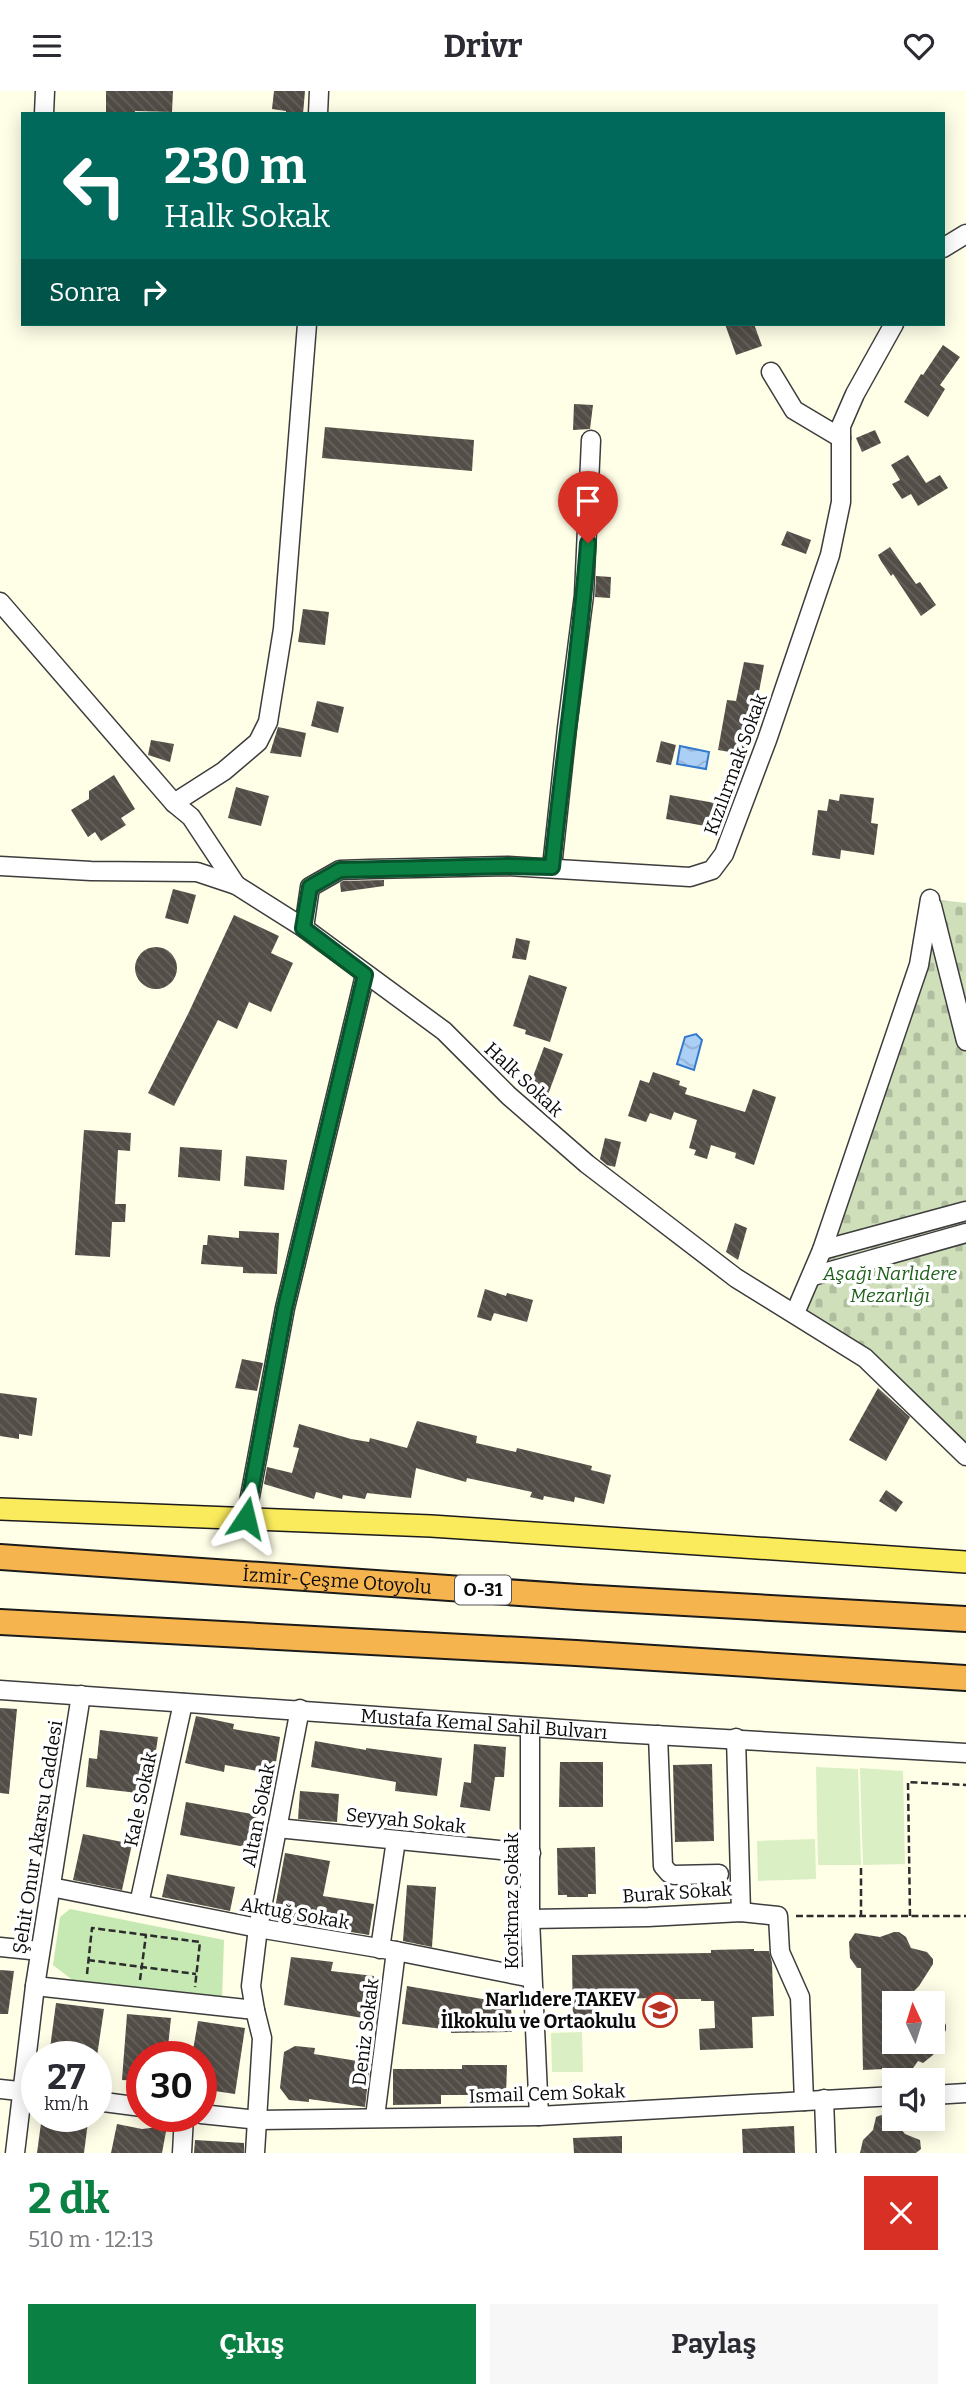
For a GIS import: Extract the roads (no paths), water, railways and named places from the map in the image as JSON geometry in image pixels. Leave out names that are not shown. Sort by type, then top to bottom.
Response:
[{"type":"highway","name":"İzmir-Çeşme Otoyolu","points":[[0,1557],[579,1597],[966,1619]]},
{"type":"highway","points":[[0,1622],[576,1653],[966,1678]]},
{"type":"main road","points":[[0,1509],[431,1526],[966,1562]]},
{"type":"street","points":[[44,112],[45,91]]},
{"type":"street","points":[[318,112],[319,91]]},
{"type":"street","points":[[945,247],[966,234]]},
{"type":"street","points":[[174,803],[233,764],[258,742],[268,722],[283,629],[307,326]]},
{"type":"street","name":"Kızılırmak Sokak","points":[[303,928],[310,887],[340,870],[508,866],[690,877],[712,870],[724,854],[767,740],[830,555],[841,502],[841,426],[855,394],[893,326]]},
{"type":"street","points":[[771,372],[794,410],[841,438]]},
{"type":"street","points":[[552,867],[584,595],[591,440]]},
{"type":"street","points":[[0,602],[174,803],[191,817],[236,885]]},
{"type":"street","name":"Halk Sokak","points":[[0,866],[91,871],[197,872],[236,885],[303,928],[444,1031],[509,1096],[587,1164],[736,1278],[865,1358],[966,1456]]},
{"type":"street","points":[[795,1313],[813,1276],[919,965],[930,899],[966,1041]]},
{"type":"street","points":[[246,1518],[285,1308],[365,975]]},
{"type":"street","points":[[822,1250],[966,1211]]},
{"type":"street","points":[[813,1276],[966,1233]]},
{"type":"street","name":"Mustafa Kemal Sahil Bulvarı","points":[[0,1690],[530,1727],[966,1753]]},
{"type":"street","name":"Şehit Onur Akarsu Caddesi","points":[[32,2041],[35,1986],[81,1695]]},
{"type":"street","name":"Kale Sokak","points":[[139,1904],[183,1703]]},
{"type":"street","name":"Altan Sokak","points":[[255,2153],[261,2038],[251,1986],[258,1928],[300,1709]]},
{"type":"street","name":"Korkmaz Sokak","points":[[530,1727],[530,1919],[540,2116]]},
{"type":"street","points":[[658,1735],[663,1866],[674,1875],[719,1874]]},
{"type":"street","name":"Burak Sokak","points":[[530,1919],[741,1912],[736,1738]]},
{"type":"street","name":"Seyyah Sokak","points":[[277,1828],[531,1853]]},
{"type":"street","name":"Deniz Sokak","points":[[375,2117],[396,1840]]},
{"type":"street","name":"Aktuğ Sokak","points":[[51,1887],[532,1978]]},
{"type":"street","points":[[741,1912],[778,1916],[780,1952],[800,1997],[804,2101]]},
{"type":"street","points":[[0,1947],[40,1951]]},
{"type":"street","points":[[35,1986],[255,2010]]},
{"type":"street","points":[[0,2089],[21,2092]]},
{"type":"street","points":[[945,2094],[966,2093]]},
{"type":"street","name":"Ismail Cem Sokak","points":[[217,2116],[258,2120],[540,2116],[882,2097]]},
{"type":"street","points":[[824,2099],[826,2153]]},
{"type":"street","name":"Şehit Onur Akarsu Caddesi","points":[[15,2153],[21,2127]]},
{"type":"street","points":[[182,2153],[183,2132]]},
{"type":"water","points":[[680,746],[709,752],[706,769],[677,764]]},
{"type":"water","points":[[696,1034],[702,1040],[694,1070],[677,1064],[685,1037]]},
{"type":"place","name":"Narlıdere TAKEV İlkokulu ve Ortaokulu","points":[[660,2010]]},
{"type":"park label","name":"Aşağı Narlıdere Mezarlığı","points":[[890,1284]]}]
